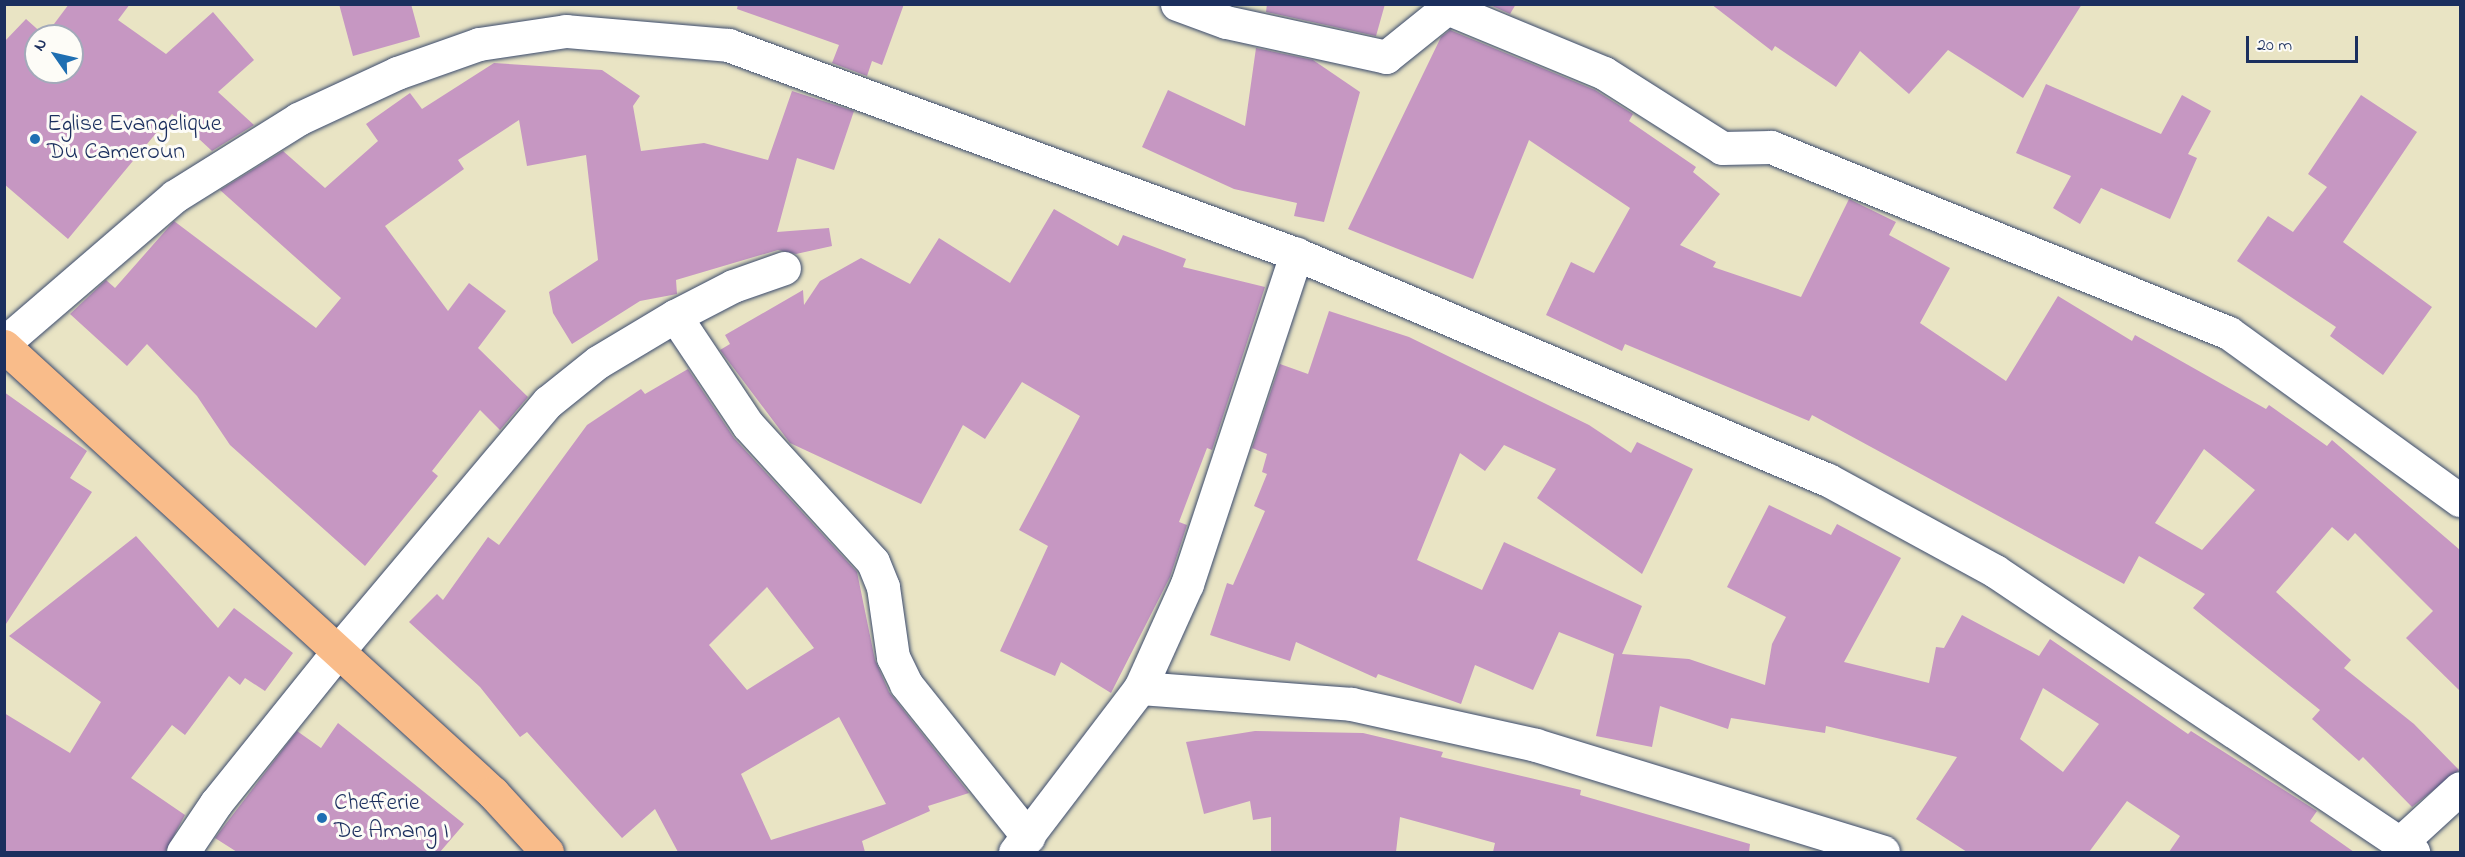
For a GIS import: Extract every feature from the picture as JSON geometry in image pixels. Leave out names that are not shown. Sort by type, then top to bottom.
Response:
[{"type":"main road","points":[[4,344],[492,793],[547,852]]},
{"type":"street","points":[[1177,4],[1226,22],[1386,57],[1447,8],[1604,73],[1722,148],[1771,147],[2229,333],[2460,500]]},
{"type":"street","points":[[4,344],[175,196],[298,119],[397,73],[479,44],[566,31],[728,45],[1296,254],[1828,480],[1918,526],[1995,571],[2406,848],[2460,788]]},
{"type":"street","points":[[675,316],[748,425],[873,562],[883,587],[893,657],[906,684],[1022,844],[1140,688],[1187,584],[1296,254]]},
{"type":"street","points":[[183,852],[216,803],[338,651],[548,402],[598,362],[675,316],[733,286],[784,268]]},
{"type":"street","points":[[1140,688],[1350,704],[1501,737],[1883,852]]},
{"type":"building","points":[[69,4],[130,4],[118,20],[166,54],[213,12],[254,60],[218,92],[254,125],[212,151],[172,114],[68,239],[4,184],[4,42],[26,19],[32,24],[24,24],[24,84],[84,84],[84,24],[54,24]]},
{"type":"building","points":[[339,4],[411,4],[420,37],[353,56]]},
{"type":"building","points":[[738,4],[904,4],[882,65],[872,61],[867,76],[832,63],[839,45],[737,9]]},
{"type":"building","points":[[1267,4],[1385,4],[1376,36],[1266,12]]},
{"type":"building","points":[[1488,4],[1516,4],[1510,14]]},
{"type":"building","points":[[1711,4],[2082,4],[2023,98],[1948,50],[1909,94],[1860,51],[1836,87],[1775,46],[1772,51]]},
{"type":"building","points":[[1450,30],[1595,90],[1633,114],[1629,121],[1696,167],[1693,172],[1720,194],[1680,245],[1716,262],[1713,267],[1801,297],[1849,199],[1896,222],[1889,235],[1950,268],[1920,323],[2006,381],[2058,296],[2132,341],[2135,335],[2266,409],[2269,405],[2327,446],[2332,440],[2460,550],[2460,691],[2406,638],[2433,611],[2355,533],[2348,541],[2332,527],[2276,592],[2351,660],[2344,668],[2414,724],[2459,770],[2412,807],[2363,757],[2359,761],[2312,719],[2320,710],[2193,608],[2205,594],[2139,556],[2124,584],[1812,415],[1809,421],[1625,344],[1622,351],[1546,315],[1571,262],[1594,273],[1630,208],[1529,140],[1473,279],[1348,229],[1441,37]],"holes":[[[2204,449],[2255,490],[2202,550],[2155,523]]]},
{"type":"building","points":[[1256,48],[1313,60],[1360,92],[1324,222],[1294,216],[1297,203],[1234,189],[1142,147],[1168,90],[1245,126]]},
{"type":"building","points":[[494,63],[602,70],[640,96],[633,106],[641,151],[704,143],[768,160],[792,91],[854,111],[834,170],[797,158],[777,232],[829,228],[832,246],[796,254],[778,250],[676,280],[677,294],[640,301],[572,344],[553,313],[549,292],[598,260],[586,155],[527,166],[519,120],[458,160],[464,169],[385,226],[448,311],[469,283],[506,311],[478,348],[528,397],[500,430],[480,410],[432,471],[438,476],[365,566],[230,445],[197,396],[147,344],[127,366],[70,314],[106,280],[115,288],[174,221],[316,328],[341,298],[220,190],[283,151],[325,188],[378,141],[366,124],[410,93],[422,109]]},
{"type":"building","points":[[2046,84],[2161,134],[2182,95],[2211,111],[2188,154],[2197,158],[2170,219],[2101,188],[2080,224],[2053,208],[2071,176],[2016,153]]},
{"type":"building","points":[[2361,95],[2417,132],[2343,242],[2432,307],[2383,375],[2330,336],[2336,327],[2237,261],[2268,216],[2293,232],[2327,187],[2308,174]]},
{"type":"building","points":[[1054,209],[1118,246],[1123,235],[1186,259],[1183,267],[1265,287],[1212,450],[1207,448],[1179,522],[1187,525],[1170,577],[1111,693],[1061,662],[1055,676],[1000,651],[1048,546],[1019,530],[1080,416],[1022,382],[985,439],[963,425],[921,504],[790,443],[720,350],[730,344],[725,335],[803,290],[804,305],[820,281],[861,258],[910,284],[939,238],[1010,283]]},
{"type":"building","points":[[1329,311],[1409,337],[1589,425],[1631,453],[1637,442],[1693,469],[1642,574],[1537,498],[1556,469],[1504,445],[1485,471],[1460,453],[1417,560],[1482,590],[1504,542],[1642,606],[1622,654],[1689,659],[1765,685],[1772,644],[1786,617],[1727,587],[1769,505],[1831,535],[1837,524],[1901,558],[1844,662],[1929,683],[1936,647],[1944,648],[1962,615],[2039,656],[2050,639],[2188,734],[2191,731],[2317,811],[2310,821],[2354,852],[2169,852],[2180,836],[2127,801],[2089,852],[1967,852],[1916,819],[1957,757],[1826,726],[1825,733],[1731,718],[1728,729],[1660,706],[1652,747],[1596,736],[1614,654],[1559,632],[1533,690],[1475,665],[1461,704],[1378,674],[1376,678],[1296,642],[1290,661],[1210,635],[1227,583],[1233,585],[1265,511],[1254,506],[1267,474],[1262,472],[1267,454],[1252,448],[1280,364],[1308,374]],"holes":[[[2043,688],[2099,724],[2063,772],[2020,739]]]},
{"type":"building","points":[[688,369],[734,438],[857,572],[875,660],[889,692],[969,793],[928,806],[930,811],[862,841],[865,852],[678,852],[655,809],[622,838],[527,732],[520,737],[480,687],[409,622],[437,594],[443,600],[488,537],[499,545],[587,425],[641,389],[645,394]],"holes":[[[767,587],[814,648],[747,690],[709,645]],[[839,717],[886,804],[771,840],[741,774]]]},
{"type":"building","points":[[4,392],[87,451],[70,478],[92,492],[4,627]]},
{"type":"building","points":[[136,536],[218,628],[234,608],[293,653],[265,691],[245,678],[240,685],[229,676],[185,735],[172,725],[131,778],[185,815],[165,852],[4,852],[4,713],[70,753],[101,702],[9,636]]},
{"type":"building","points":[[338,723],[464,824],[440,852],[237,852],[215,838],[297,731],[321,748]]},
{"type":"building","points":[[1255,731],[1363,733],[1443,752],[1441,757],[1581,790],[1580,795],[1750,844],[1749,852],[1493,852],[1495,843],[1400,817],[1396,852],[1271,852],[1271,817],[1253,820],[1250,801],[1204,814],[1186,742]]},
{"type":"place","name":"Eglise Evangelique Du Cameroun","points":[[35,139]]},
{"type":"place","name":"Chefferie De Amang I","points":[[322,818]]}]
